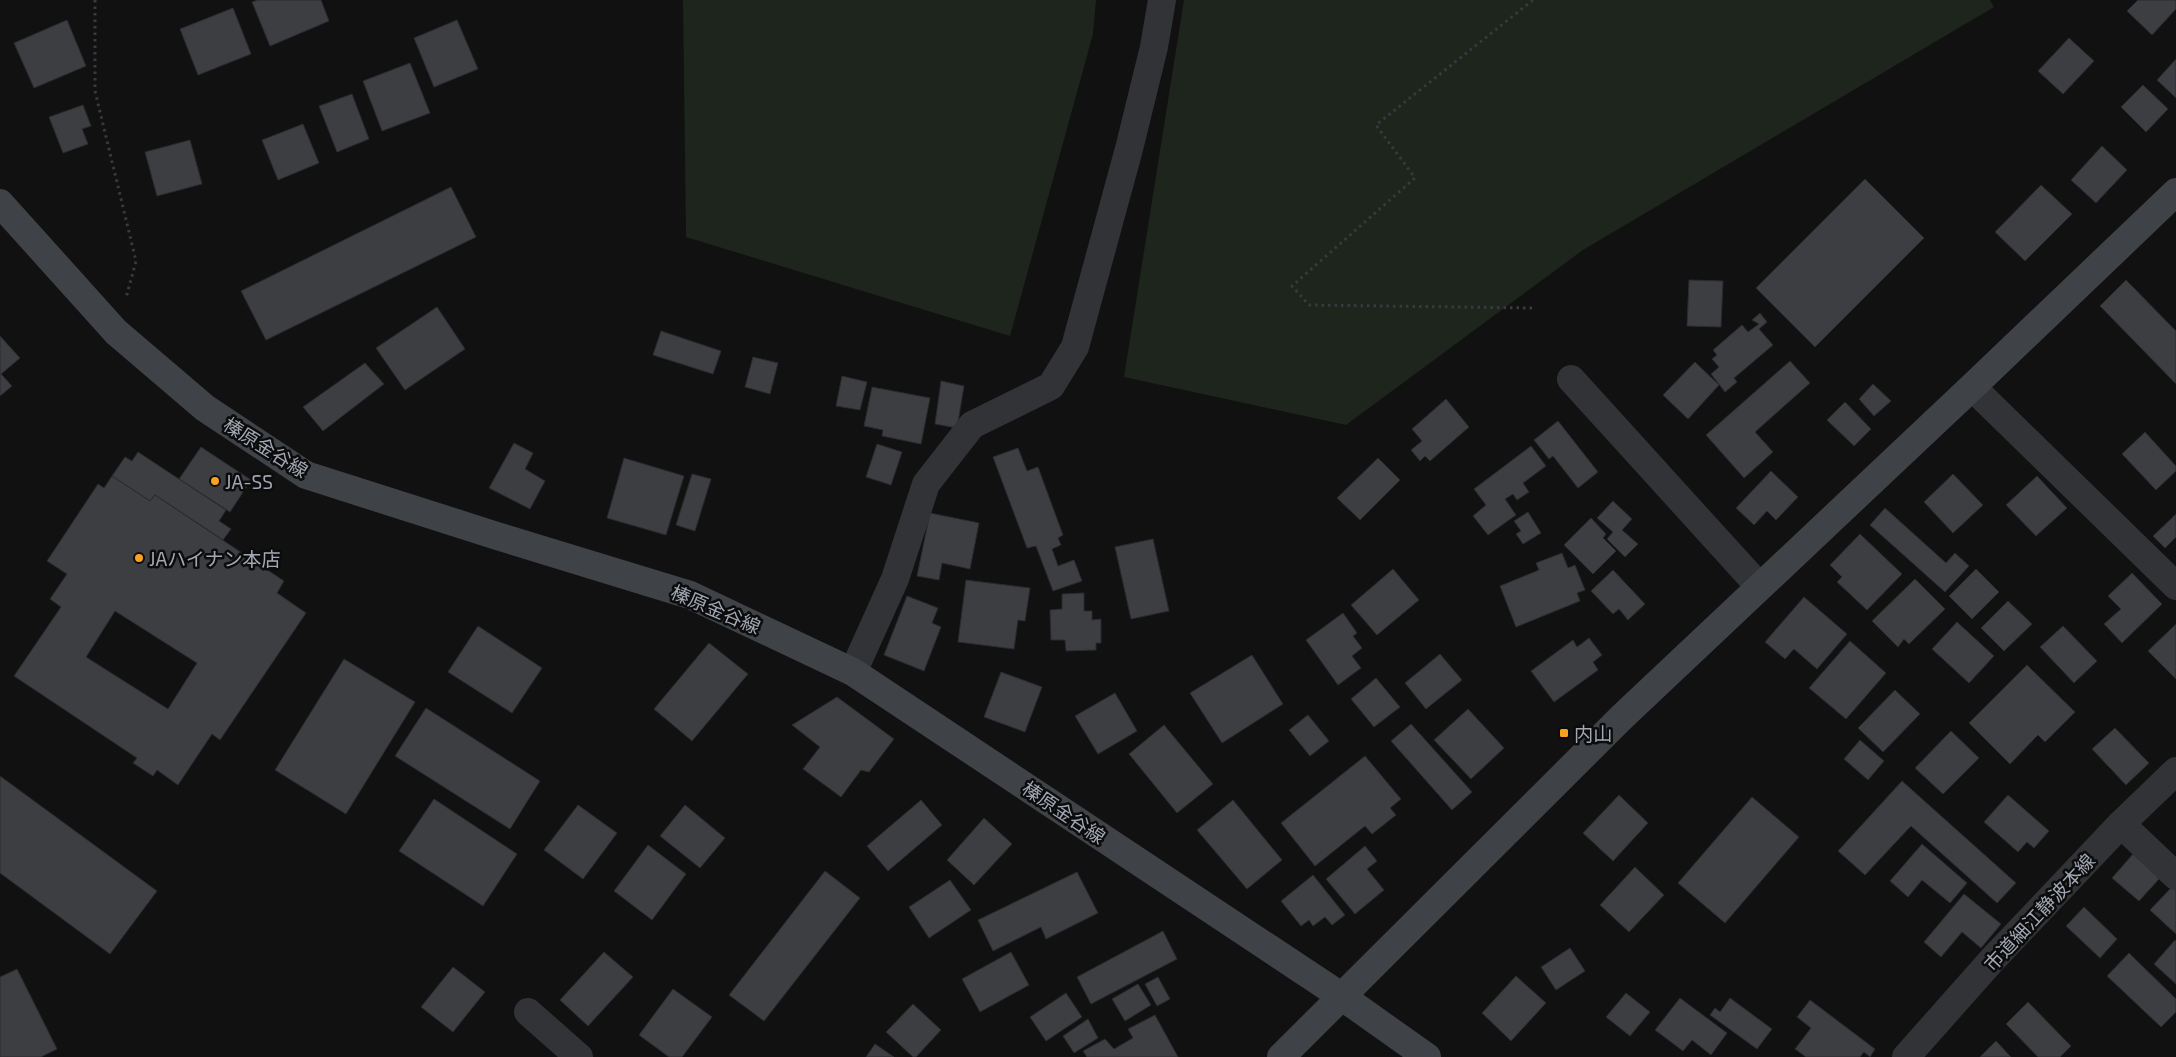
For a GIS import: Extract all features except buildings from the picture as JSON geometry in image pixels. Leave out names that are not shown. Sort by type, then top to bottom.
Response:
[{"type":"main road","points":[[1281,1057],[1622,717],[1759,586],[1972,388],[2176,192]]},
{"type":"main road","name":"榛原金谷線","points":[[0,203],[116,332],[205,408],[306,474],[496,536],[690,595],[853,672],[1341,996],[1427,1057]]},
{"type":"street","points":[[853,672],[895,579],[926,484],[972,425],[1051,386],[1075,347],[1129,149],[1154,47],[1162,0]]},
{"type":"street","points":[[1571,379],[1759,586]]},
{"type":"street","points":[[1972,388],[2176,586]]},
{"type":"street","name":"市道細江静波本線","points":[[1906,1057],[1992,960],[2121,824],[2176,771]]},
{"type":"street","points":[[2121,824],[2176,876]]},
{"type":"street","points":[[528,1012],[579,1057]]},
{"type":"path","points":[[95,0],[95,91],[136,262],[116,332]]},
{"type":"path","points":[[1532,308],[1309,305],[1292,286],[1415,178],[1376,125],[1533,0]]},
{"type":"shaded area","points":[[683,0],[1096,0],[1093,34],[1010,336],[686,237]]},
{"type":"shaded area","points":[[1184,0],[1990,0],[1994,7],[1583,250],[1346,425],[1124,377]]},
{"type":"place","name":"JA-SS","points":[[215,481]]},
{"type":"place","name":"JAハイナン本店","points":[[139,558]]},
{"type":"place","name":"内山","points":[[1564,733]]}]
